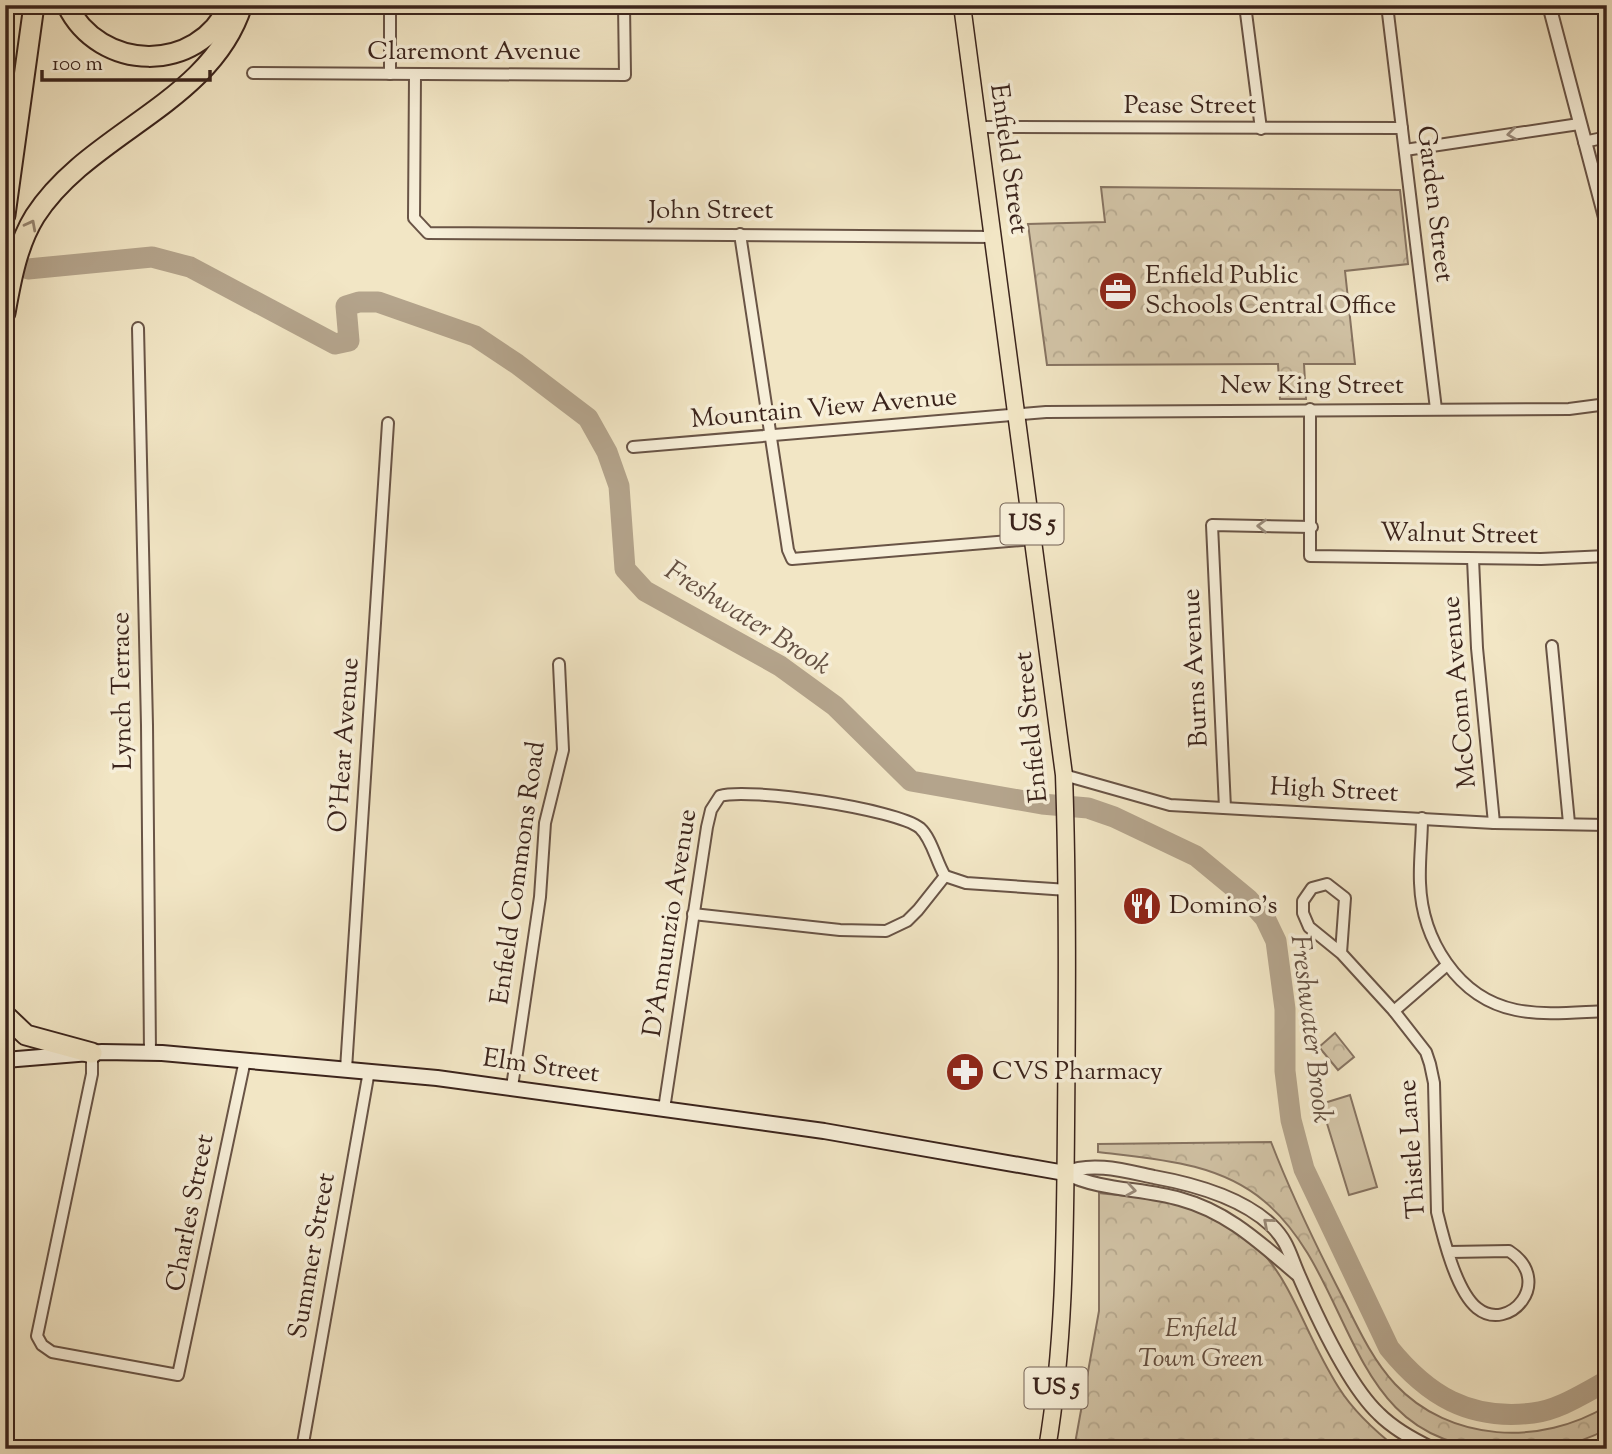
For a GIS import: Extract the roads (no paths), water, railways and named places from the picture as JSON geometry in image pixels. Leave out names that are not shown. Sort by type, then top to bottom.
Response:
[{"type":"highway","points":[[5,215],[34,5]]},
{"type":"highway","points":[[67,5],[83,30],[99,43],[121,53],[149,57],[174,54],[195,45],[212,31],[229,5]]},
{"type":"highway","points":[[5,313],[21,247],[36,216],[51,195],[80,165],[207,66],[231,33],[242,5]]},
{"type":"highway","points":[[5,1015],[26,1035],[92,1053]]},
{"type":"main road","name":"Enfield Street","points":[[962,5],[1034,539],[1063,775],[1066,821],[1068,890],[1061,1328],[1056,1398],[1047,1449]]},
{"type":"main road","name":"Elm Street","points":[[5,1060],[92,1053],[150,1052],[369,1071],[512,1087],[824,1131],[1065,1173]]},
{"type":"street","points":[[390,5],[390,74]]},
{"type":"street","name":"Claremont Avenue","points":[[253,73],[625,75],[624,5]]},
{"type":"street","points":[[1245,5],[1261,129]]},
{"type":"street","name":"Garden Street","points":[[1387,5],[1436,409]]},
{"type":"street","points":[[1549,5],[1607,225]]},
{"type":"street","name":"John Street","points":[[415,75],[414,218],[428,233],[994,237]]},
{"type":"street","points":[[1405,150],[1579,124]]},
{"type":"street","name":"Pease Street","points":[[978,127],[1402,128]]},
{"type":"street","points":[[1584,142],[1607,137]]},
{"type":"street","points":[[740,234],[773,437],[788,550],[792,559],[1034,539]]},
{"type":"street","name":"Lynch Terrace","points":[[138,328],[147,725],[150,1052]]},
{"type":"street","name":"New King Street","points":[[1018,414],[1310,409],[1569,409],[1607,404]]},
{"type":"street","points":[[1310,409],[1312,527]]},
{"type":"street","name":"Mountain View Avenue","points":[[633,447],[1018,414]]},
{"type":"street","name":"O'Hear Avenue","points":[[346,1069],[388,423]]},
{"type":"street","name":"Burns Avenue","points":[[1225,808],[1212,525],[1312,527]]},
{"type":"street","name":"Walnut Street","points":[[1312,527],[1310,556],[1607,556]]},
{"type":"street","name":"McConn Avenue","points":[[1473,558],[1477,648],[1494,822]]},
{"type":"street","points":[[1552,646],[1569,823]]},
{"type":"street","name":"Enfield Commons Road","points":[[512,1087],[540,897],[545,823],[563,750],[559,664]]},
{"type":"street","name":"High Street","points":[[1063,775],[1153,802],[1494,822],[1607,825]]},
{"type":"street","name":"D'Annunzio Avenue","points":[[664,1109],[710,810],[720,796],[728,793],[853,807],[894,815],[922,830],[944,876]]},
{"type":"street","points":[[1422,818],[1420,884],[1423,905],[1431,939],[1447,965],[1476,992],[1514,1010],[1553,1013],[1607,1011]]},
{"type":"street","points":[[693,914],[840,930],[886,930],[907,921],[944,876],[966,883],[1068,890]]},
{"type":"street","name":"Thistle Lane","points":[[1341,953],[1345,898],[1326,884],[1316,886],[1307,892],[1303,901],[1305,919],[1317,936],[1341,953],[1394,1011],[1426,1052],[1434,1083],[1437,1212],[1450,1252],[1470,1301],[1480,1310],[1506,1312],[1524,1298],[1529,1284],[1528,1271],[1509,1251],[1450,1252]]},
{"type":"street","points":[[1394,1011],[1447,965]]},
{"type":"street","name":"Charles Street","points":[[92,1053],[92,1074],[37,1336],[42,1345],[52,1352],[178,1375],[245,1060]]},
{"type":"street","name":"Summer Street","points":[[302,1449],[369,1071]]},
{"type":"street","points":[[1065,1173],[1081,1166],[1174,1181],[1216,1194],[1247,1208],[1271,1225],[1292,1251],[1297,1274],[1352,1377],[1378,1414],[1433,1449]]},
{"type":"street","points":[[1065,1173],[1094,1184],[1181,1199],[1220,1214],[1250,1233],[1297,1274]]},
{"type":"street","points":[[1599,1449],[1607,1444]]},
{"type":"waterway","name":"Freshwater Brook","points":[[28,269],[152,257],[190,267],[335,344],[349,341],[346,306],[359,302],[378,302],[475,336],[517,364],[588,418],[607,452],[619,486],[625,569],[645,591],[780,666],[835,706],[911,781],[1042,804],[1088,808],[1114,817],[1196,856],[1248,899],[1265,918],[1276,941],[1285,1009],[1285,1071],[1291,1120],[1304,1169],[1389,1348],[1403,1365],[1434,1391],[1451,1401],[1489,1413],[1543,1411],[1607,1381]]},
{"type":"place","name":"Enfield Public Schools Central Office","points":[[1118,291]]},
{"type":"place","name":"Domino's","points":[[1142,906]]},
{"type":"place","name":"CVS Pharmacy","points":[[965,1072]]},
{"type":"park label","name":"Enfield Town Green","points":[[1201,1344]]}]
